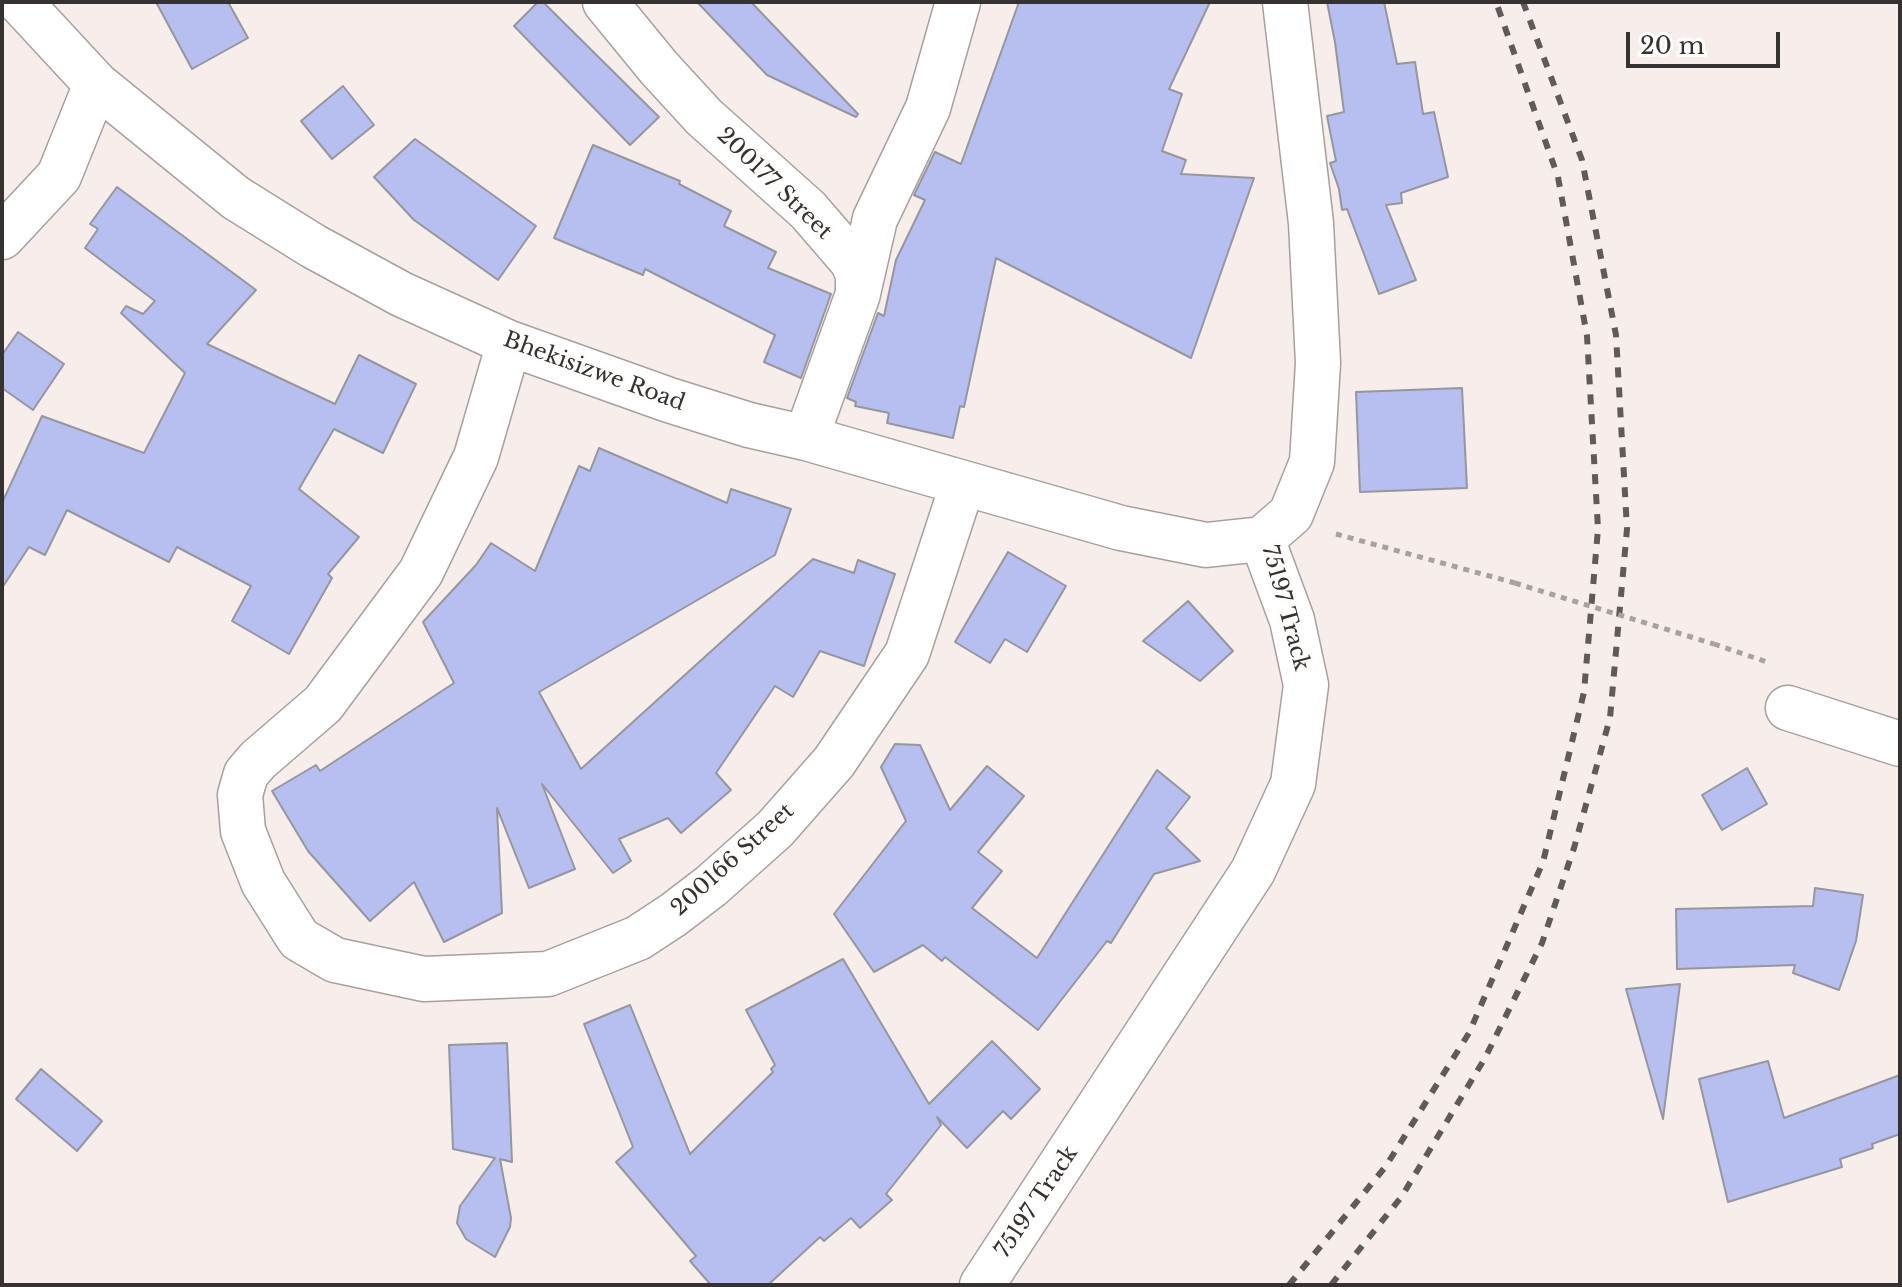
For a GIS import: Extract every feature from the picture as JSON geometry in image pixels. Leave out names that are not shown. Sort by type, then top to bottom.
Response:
[{"type":"street","name":"Bhekisizwe Road","points":[[20,2],[96,84],[236,198],[401,294],[509,343],[749,425],[806,438],[1121,528],[1206,545],[1274,530]]},
{"type":"street","name":"200177 Street","points":[[605,2],[704,117],[808,210],[852,261],[858,274],[858,294]]},
{"type":"street","points":[[806,438],[858,294],[875,219],[928,108],[958,2]]},
{"type":"street","name":"75197 Track","points":[[982,1285],[1253,871],[1293,784],[1306,685],[1274,530],[1291,514],[1312,462],[1318,363],[1311,223],[1285,2]]},
{"type":"street","points":[[2,237],[59,176],[96,84]]},
{"type":"street","name":"200166 Street","points":[[509,343],[476,457],[421,572],[323,704],[246,774],[240,795],[243,831],[263,882],[299,939],[335,960],[424,979],[548,974],[638,938],[686,906],[775,829],[834,762],[907,654],[963,483]]},
{"type":"street","points":[[1788,708],[1900,744]]},
{"type":"path","points":[[1274,530],[1515,583],[1714,644]]},
{"type":"building","points":[[156,2],[228,2],[248,38],[192,69]]},
{"type":"building","points":[[538,2],[543,2],[659,117],[630,145],[514,26]]},
{"type":"building","points":[[697,2],[751,2],[858,114],[856,117],[767,75]]},
{"type":"building","points":[[1019,2],[1210,2],[1169,89],[1182,94],[1162,151],[1186,160],[1181,174],[1254,178],[1191,358],[996,258],[964,407],[960,406],[953,438],[887,423],[889,413],[855,406],[856,402],[847,398],[878,313],[884,316],[896,260],[925,200],[914,195],[935,152],[961,164]]},
{"type":"building","points":[[1327,2],[1384,2],[1397,64],[1415,62],[1423,114],[1434,112],[1448,177],[1401,193],[1402,203],[1386,205],[1416,280],[1379,294],[1347,209],[1342,210],[1330,163],[1336,161],[1327,116],[1344,112]]},
{"type":"building","points":[[343,86],[374,125],[332,159],[301,121]]},
{"type":"building","points":[[415,139],[536,226],[498,280],[414,220],[374,177]]},
{"type":"building","points":[[593,145],[680,181],[679,184],[731,211],[724,226],[776,252],[768,268],[831,294],[801,378],[764,362],[775,335],[645,269],[643,275],[554,238]]},
{"type":"building","points":[[117,187],[256,290],[207,344],[335,404],[359,355],[416,384],[383,453],[334,429],[299,489],[359,537],[328,574],[332,578],[289,654],[232,621],[251,586],[177,547],[169,562],[67,510],[45,555],[29,547],[2,588],[2,503],[42,416],[144,453],[185,373],[121,313],[126,306],[143,314],[155,301],[85,248],[98,229],[90,224]]},
{"type":"building","points":[[18,332],[64,364],[33,410],[2,388],[2,355]]},
{"type":"building","points":[[1462,388],[1467,488],[1360,492],[1356,392]]},
{"type":"building","points":[[599,448],[727,503],[731,489],[791,509],[775,555],[539,692],[581,769],[813,559],[854,573],[858,560],[895,574],[864,666],[820,651],[793,697],[775,686],[716,773],[731,790],[681,833],[668,818],[619,839],[631,861],[613,873],[542,784],[575,869],[529,888],[497,808],[502,913],[444,942],[414,882],[370,921],[308,851],[272,791],[316,765],[320,771],[454,683],[423,622],[476,565],[491,543],[535,571],[579,466],[590,471]]},
{"type":"building","points":[[1008,552],[1066,586],[1027,652],[1005,639],[990,663],[955,642]]},
{"type":"building","points":[[1188,601],[1233,651],[1200,681],[1143,641]]},
{"type":"building","points":[[895,744],[920,745],[950,810],[987,766],[1024,796],[978,852],[1002,871],[972,908],[1037,958],[1157,770],[1190,797],[1166,828],[1200,861],[1154,874],[1111,943],[1107,941],[1038,1030],[945,957],[942,961],[923,945],[874,972],[834,914],[906,821],[881,767]]},
{"type":"building","points":[[1747,768],[1767,804],[1722,830],[1702,795]]},
{"type":"building","points":[[1815,888],[1863,895],[1856,941],[1839,990],[1793,973],[1795,965],[1677,969],[1676,909],[1813,906]]},
{"type":"building","points":[[843,959],[929,1104],[992,1041],[1040,1089],[1011,1119],[1003,1111],[967,1148],[937,1117],[941,1125],[886,1194],[892,1200],[860,1228],[851,1218],[824,1241],[820,1237],[768,1285],[711,1285],[690,1261],[696,1256],[616,1162],[633,1147],[584,1024],[630,1005],[690,1154],[773,1072],[771,1069],[775,1065],[746,1010]]},
{"type":"building","points":[[1680,984],[1663,1119],[1626,989]]},
{"type":"building","points":[[507,1043],[512,1162],[500,1159],[511,1218],[510,1227],[495,1257],[466,1239],[457,1223],[460,1206],[495,1158],[453,1149],[449,1045]]},
{"type":"building","points":[[1768,1061],[1784,1118],[1900,1075],[1900,1134],[1872,1144],[1873,1148],[1840,1159],[1842,1167],[1728,1202],[1699,1079]]},
{"type":"building","points":[[41,1069],[102,1121],[77,1151],[16,1099]]},
{"type":"railway","points":[[1289,1285],[1386,1166],[1469,1033],[1543,862],[1584,692],[1598,529],[1587,336],[1558,177],[1496,2]]},
{"type":"railway","points":[[1331,1285],[1402,1196],[1485,1058],[1542,943],[1574,848],[1610,718],[1627,529],[1616,335],[1582,160],[1523,2]]}]
